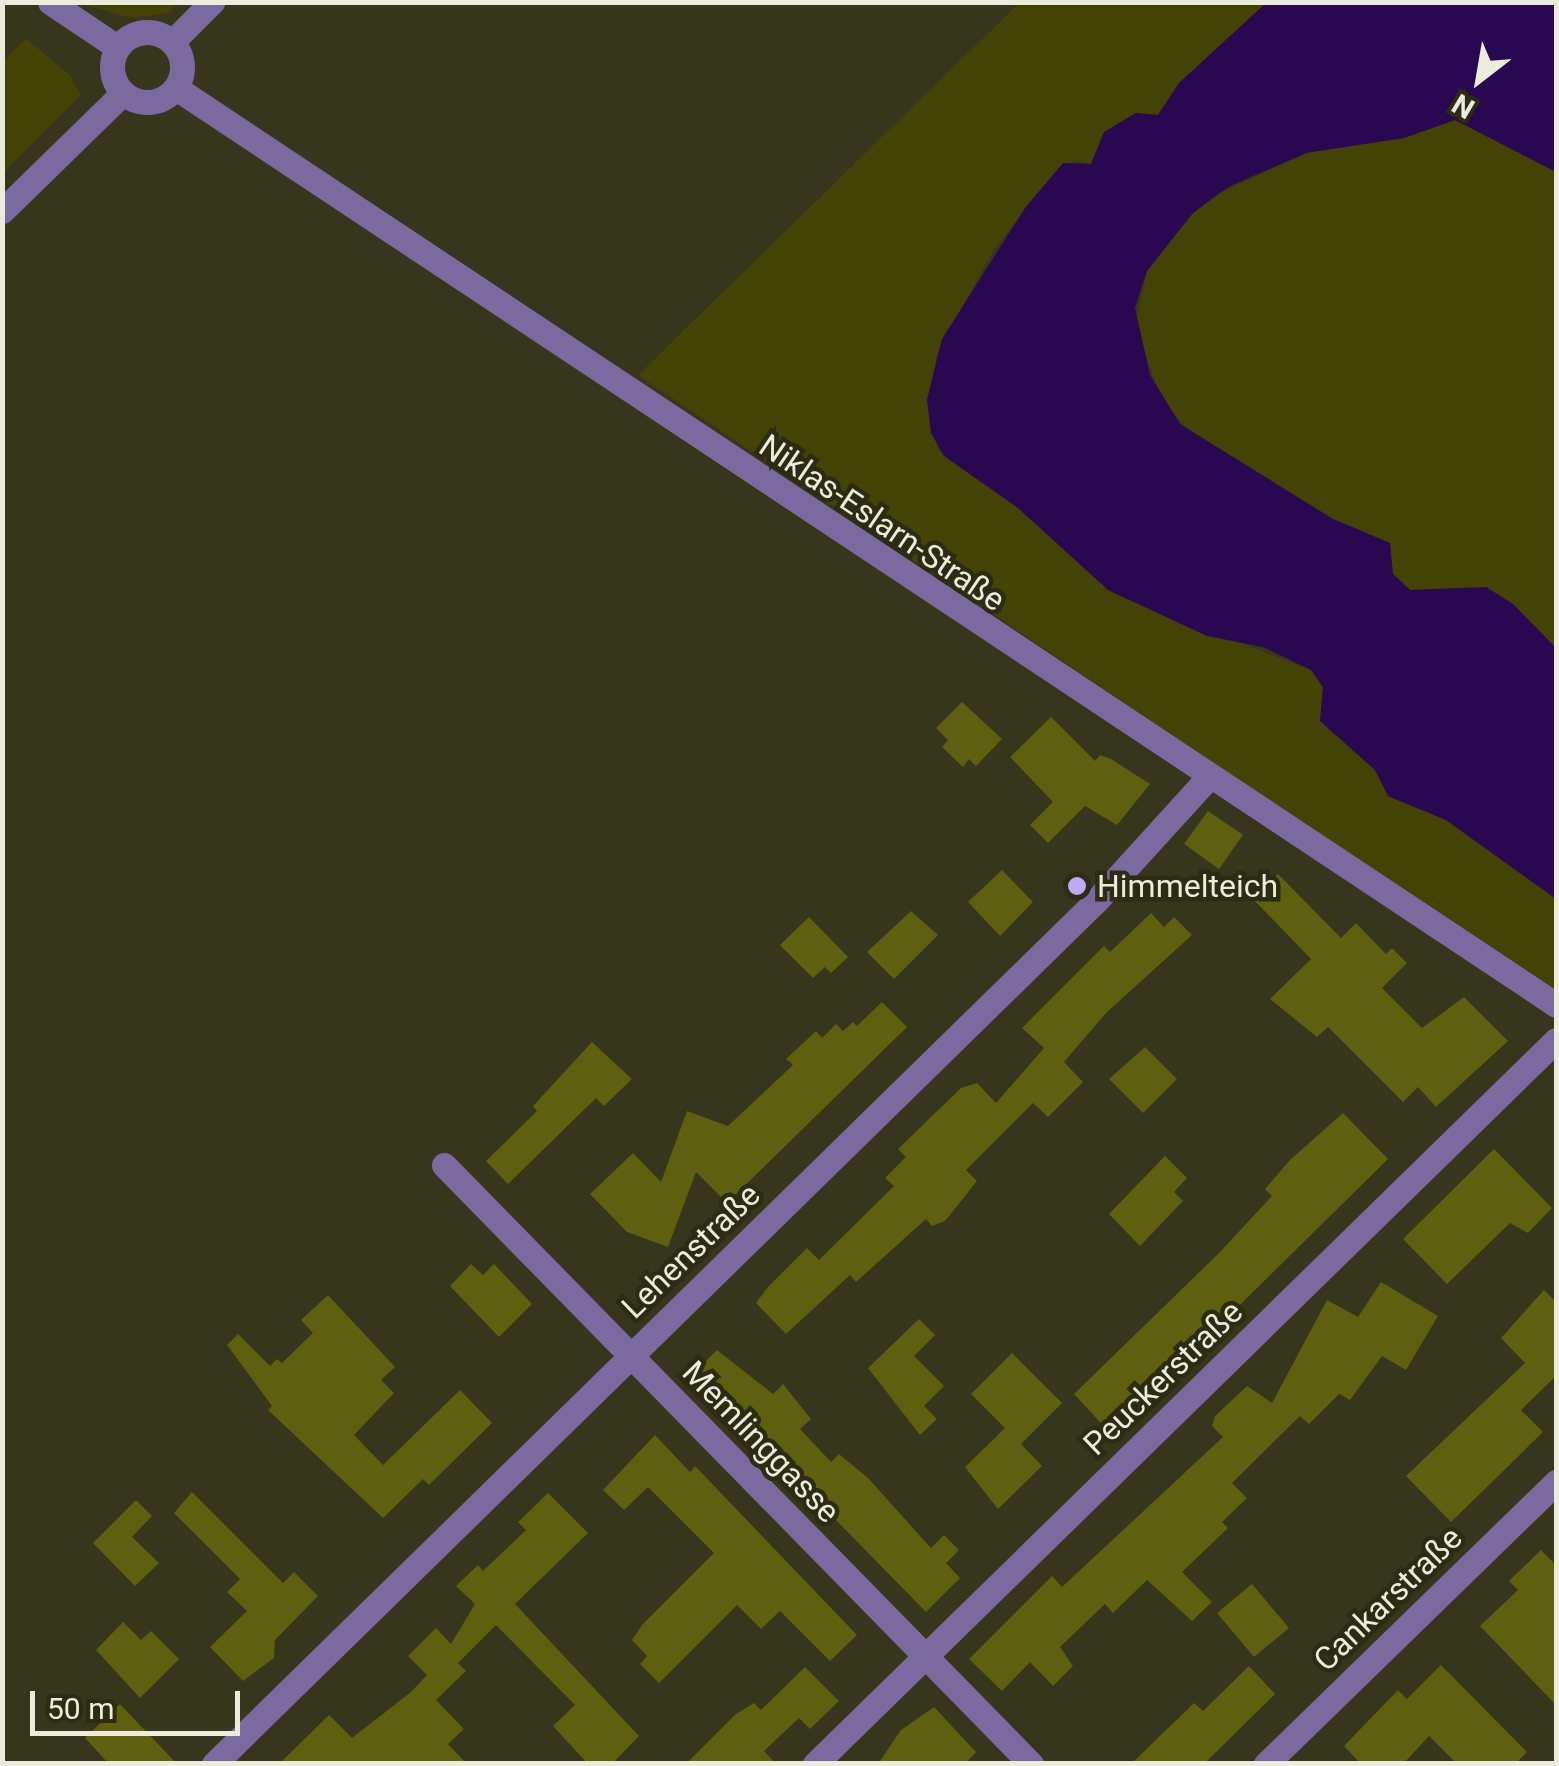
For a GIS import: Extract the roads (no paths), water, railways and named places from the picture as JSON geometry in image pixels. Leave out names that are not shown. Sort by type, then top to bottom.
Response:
[{"type":"street","points":[[50,2],[117,47]]},
{"type":"street","points":[[172,42],[212,2]]},
{"type":"street","points":[[149,31],[172,42],[183,65],[176,88],[145,102],[123,93],[112,71],[117,47],[149,31]]},
{"type":"street","name":"Niklas-Eslarn-Straße","points":[[176,88],[1207,778],[1556,1005]]},
{"type":"street","points":[[2,211],[123,93]]},
{"type":"street","name":"Lehenstraße","points":[[214,1764],[1095,902],[1207,778]]},
{"type":"street","name":"Peuckerstraße","points":[[815,1764],[1556,1040]]},
{"type":"street","name":"Memlinggasse","points":[[444,1165],[1031,1764]]},
{"type":"street","name":"Cankarstraße","points":[[1266,1764],[1556,1482]]},
{"type":"place","name":"Himmelteich","points":[[1077,886]]}]
